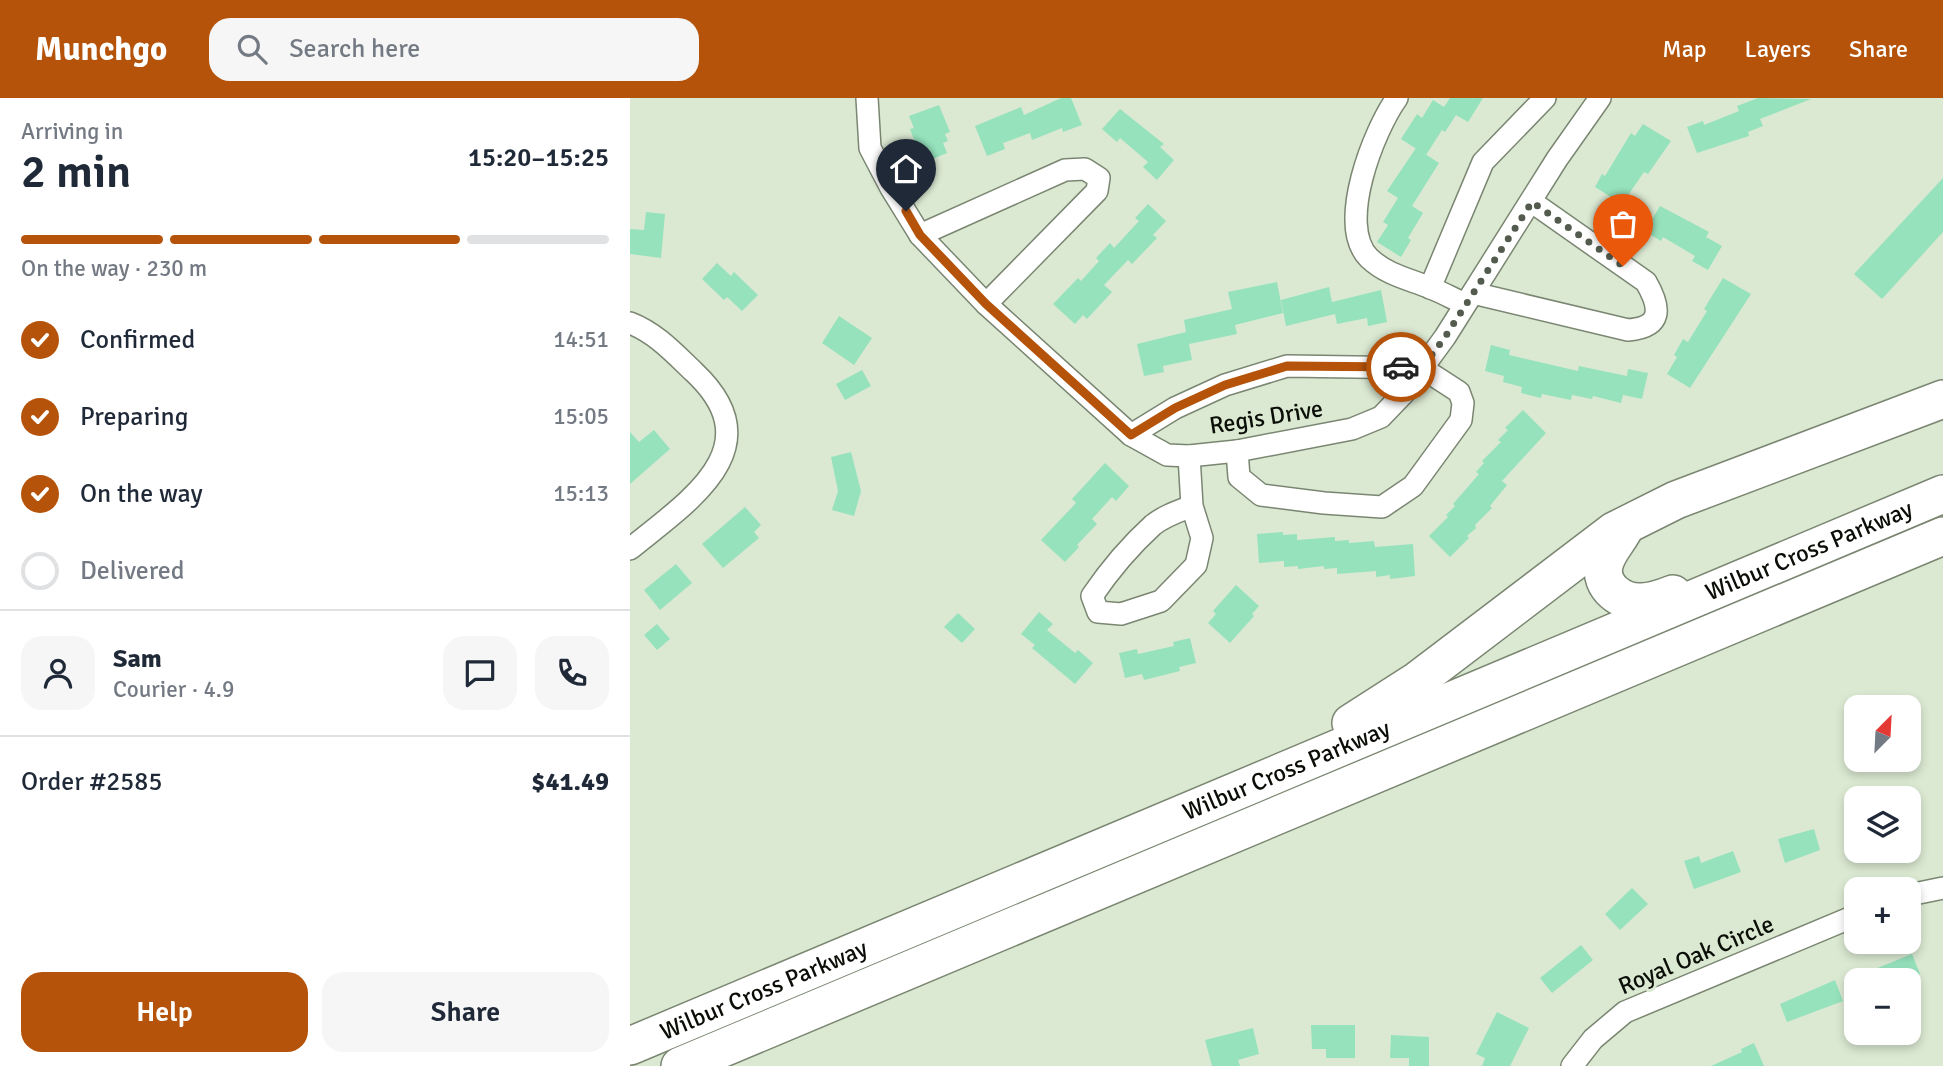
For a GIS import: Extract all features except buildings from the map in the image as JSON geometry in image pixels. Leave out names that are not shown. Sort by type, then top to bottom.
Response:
[{"type":"highway","points":[[1210,802],[1259,767],[1335,732],[1390,699],[1444,661],[1604,537],[1651,511],[1943,400]]},
{"type":"highway","name":"Wilbur Cross Parkway","points":[[630,1046],[1943,494]]},
{"type":"highway","points":[[1626,527],[1608,555],[1603,573],[1608,587],[1619,597],[1643,603],[1695,585],[1735,582]]},
{"type":"highway","name":"Wilbur Cross Parkway","points":[[680,1066],[1943,536]]},
{"type":"street","name":"Regis Drive","points":[[867,98],[870,148],[920,235],[986,304],[1131,435],[1167,455],[1189,456],[1237,451],[1352,429],[1381,417],[1404,393],[1445,337],[1598,99]]},
{"type":"street","points":[[1397,98],[1375,137],[1364,168],[1356,221],[1358,240],[1369,257],[1399,278],[1430,288],[1628,330],[1644,329],[1655,318],[1657,302],[1646,282],[1532,202]]},
{"type":"street","points":[[1430,288],[1483,162],[1545,98]]},
{"type":"street","points":[[920,235],[1065,170],[1085,169],[1098,178],[1097,191],[986,304]]},
{"type":"street","points":[[630,323],[654,334],[701,378],[715,395],[725,417],[726,437],[722,459],[711,477],[696,494],[630,549]]},
{"type":"street","points":[[1131,435],[1175,408],[1225,385],[1287,366],[1422,368],[1460,392],[1463,403],[1461,420],[1413,486],[1382,507],[1261,495],[1240,477],[1237,451]]},
{"type":"street","points":[[1189,456],[1192,506],[1202,538],[1196,565],[1161,601],[1121,614],[1098,612],[1092,596],[1106,576],[1155,524],[1192,506]]},
{"type":"street","points":[[1921,893],[1943,888]]},
{"type":"street","name":"Royal Oak Circle","points":[[1572,1066],[1593,1039],[1625,1012],[1844,920]]},
{"type":"way so far","points":[[1401,367],[1422,368],[1532,202],[1623,266]]},
{"type":"route","points":[[906,211],[920,235],[986,304],[1131,435],[1175,408],[1225,385],[1287,366],[1401,367]]}]
